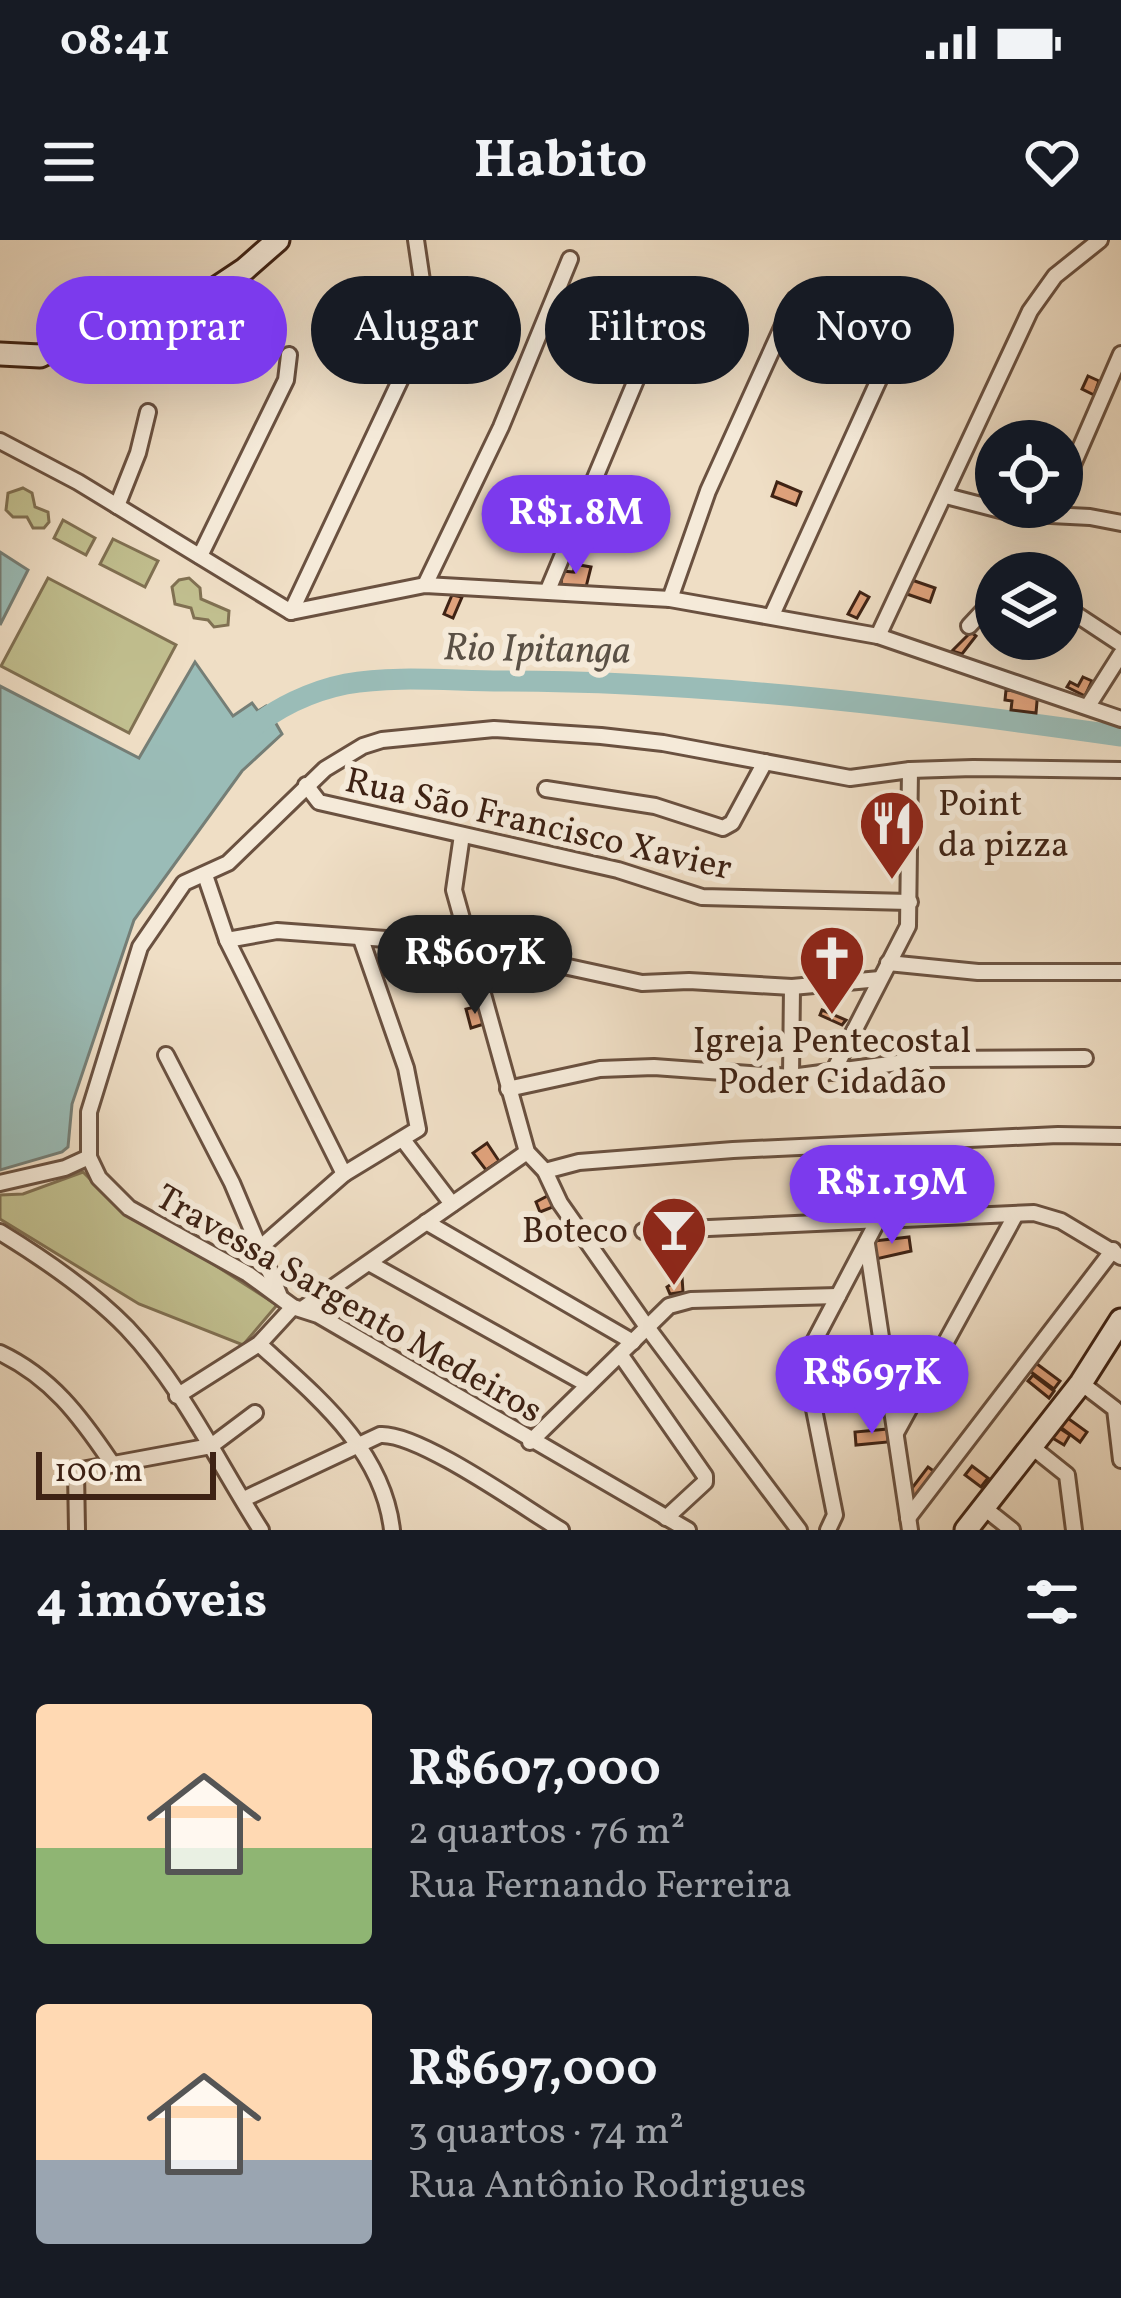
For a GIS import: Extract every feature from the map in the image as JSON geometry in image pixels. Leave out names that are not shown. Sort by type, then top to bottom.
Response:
[{"type":"street","points":[[0,354],[29,358],[53,352],[114,320],[212,291],[278,240]]},
{"type":"street","points":[[291,612],[422,334],[425,301],[416,240]]},
{"type":"street","points":[[878,636],[1030,311],[1055,276],[1100,240]]},
{"type":"street","points":[[425,585],[501,427],[570,259]]},
{"type":"street","points":[[670,598],[707,491],[773,347]]},
{"type":"street","points":[[1083,442],[1121,354]]},
{"type":"street","points":[[200,556],[286,380],[289,355]]},
{"type":"street","points":[[548,590],[634,384]]},
{"type":"street","points":[[772,615],[877,384]]},
{"type":"street","points":[[117,506],[139,453],[148,412]]},
{"type":"street","points":[[0,441],[291,612],[425,585],[670,598],[878,636],[1121,718]]},
{"type":"street","points":[[946,496],[975,503]]},
{"type":"street","points":[[1083,517],[1121,524]]},
{"type":"street","points":[[1083,619],[1121,644]]},
{"type":"street","points":[[969,626],[975,620]]},
{"type":"street","points":[[1088,706],[1121,654]]},
{"type":"street","points":[[0,1183],[65,1168],[89,1157],[88,1112],[140,947],[178,889],[228,863],[306,785],[343,757],[382,740],[494,729],[663,743],[836,778],[910,770],[1051,766],[1121,770]]},
{"type":"street","points":[[546,789],[655,806],[726,828],[765,762]]},
{"type":"street","points":[[833,1072],[908,926],[910,770]]},
{"type":"street","name":"Rua São Francisco Xavier","points":[[306,785],[319,802],[617,871],[702,898],[910,902]]},
{"type":"street","points":[[462,835],[454,890],[527,1152],[545,1171],[560,1203],[647,1327],[799,1530]]},
{"type":"street","points":[[205,875],[227,940],[344,1174]]},
{"type":"street","points":[[227,940],[278,932],[467,945],[642,983],[792,987],[880,980]]},
{"type":"street","points":[[262,1246],[344,1174],[416,1133],[419,1120],[406,1068],[361,939]]},
{"type":"street","points":[[888,964],[978,972],[1121,972]]},
{"type":"street","points":[[791,1077],[792,987]]},
{"type":"street","points":[[166,1055],[292,1304]]},
{"type":"street","points":[[508,1089],[600,1070],[636,1068],[791,1077],[928,1059],[1085,1058]]},
{"type":"street","points":[[545,1171],[579,1162],[733,1150],[1121,1136]]},
{"type":"street","points":[[404,1141],[452,1204]]},
{"type":"street","points":[[828,1530],[834,1512],[807,1374],[810,1347],[918,1144]]},
{"type":"street","points":[[177,1396],[259,1344],[292,1304],[369,1263],[527,1152]]},
{"type":"street","name":"Travessa Sargento Medeiros","points":[[89,1157],[99,1178],[129,1208],[688,1530]]},
{"type":"street","points":[[896,1433],[1016,1214]]},
{"type":"street","points":[[644,1231],[1016,1214],[1052,1216],[1117,1253],[909,1524]]},
{"type":"street","points":[[425,1222],[633,1342]]},
{"type":"street","points":[[0,1232],[40,1256],[124,1325],[211,1446],[244,1499],[254,1529]]},
{"type":"street","points":[[866,1243],[909,1524]]},
{"type":"street","points":[[369,1263],[588,1385]]},
{"type":"street","points":[[530,1442],[669,1306],[838,1296]]},
{"type":"street","points":[[965,1530],[1081,1383],[1121,1321]]},
{"type":"street","points":[[259,1344],[337,1416],[359,1445],[386,1502],[392,1530]]},
{"type":"street","points":[[0,1353],[57,1392],[111,1462]]},
{"type":"street","points":[[620,1354],[705,1476],[666,1518]]},
{"type":"street","points":[[1081,1383],[1115,1409],[1121,1460]]},
{"type":"street","points":[[76,1530],[76,1471],[211,1446],[255,1413]]},
{"type":"street","points":[[244,1499],[380,1435],[410,1440],[561,1530]]},
{"type":"street","points":[[1032,1447],[1067,1475],[1074,1530]]},
{"type":"street","points":[[983,1507],[1012,1530]]},
{"type":"shaded area","points":[[23,488],[32,493],[35,507],[48,512],[44,528],[33,528],[27,517],[13,517],[6,510],[8,493]]},
{"type":"shaded area","points":[[63,520],[95,538],[86,555],[54,538]]},
{"type":"shaded area","points":[[113,539],[158,561],[145,587],[100,564]]},
{"type":"shaded area","points":[[48,578],[176,645],[129,733],[1,666]]},
{"type":"shaded area","points":[[189,578],[200,588],[201,599],[229,611],[228,625],[214,627],[208,620],[194,618],[191,608],[175,604],[172,587]]},
{"type":"shaded area","points":[[83,1172],[106,1195],[277,1305],[243,1345],[139,1304],[0,1219],[0,1195],[23,1194]]},
{"type":"water","points":[[0,552],[28,570],[0,625]]},
{"type":"water","points":[[195,662],[233,716],[252,703],[258,711],[266,706],[282,734],[242,771],[134,920],[72,1104],[68,1147],[0,1170],[0,686],[139,758]]},
{"type":"building","points":[[1088,376],[1099,381],[1094,395],[1082,389]]},
{"type":"building","points":[[777,482],[801,492],[796,505],[772,496]]},
{"type":"building","points":[[574,564],[591,567],[586,587],[561,585],[562,571],[574,572]]},
{"type":"building","points":[[909,579],[935,588],[930,602],[904,593]]},
{"type":"building","points":[[860,592],[869,597],[857,618],[848,614]]},
{"type":"building","points":[[452,595],[462,597],[453,618],[444,614]]},
{"type":"building","points":[[971,632],[975,635],[962,654],[952,651]]},
{"type":"building","points":[[1083,677],[1092,681],[1085,696],[1067,687],[1070,682],[1078,686]]},
{"type":"building","points":[[1006,690],[1038,690],[1036,713],[1011,710]]},
{"type":"building","points":[[479,1006],[484,1024],[471,1028],[466,1009]]},
{"type":"building","points":[[822,1010],[846,1020],[842,1025],[820,1015]]},
{"type":"building","points":[[487,1143],[499,1161],[486,1170],[473,1153]]},
{"type":"building","points":[[553,1193],[558,1205],[540,1212],[536,1202]]},
{"type":"building","points":[[909,1237],[911,1251],[876,1259],[874,1241]]},
{"type":"building","points":[[682,1277],[683,1292],[670,1294],[667,1287]]},
{"type":"building","points":[[1033,1361],[1060,1381],[1054,1389],[1027,1369]]},
{"type":"building","points":[[1033,1375],[1054,1391],[1049,1398],[1028,1381]]},
{"type":"building","points":[[1062,1414],[1087,1432],[1080,1442],[1055,1423]]},
{"type":"building","points":[[1053,1424],[1070,1435],[1064,1445],[1046,1434]]},
{"type":"building","points":[[888,1429],[888,1442],[856,1445],[855,1432]]},
{"type":"building","points":[[972,1466],[988,1478],[981,1487],[965,1475]]},
{"type":"building","points":[[928,1467],[935,1472],[915,1497],[909,1492]]},
{"type":"waterway","name":"Rio Ipitanga","points":[[248,731],[294,701],[333,687],[424,679],[735,691],[1121,736]]},
{"type":"place","name":"Point da pizza","points":[[892,882]]},
{"type":"place","name":"Igreja Pentecostal Poder Cidadão","points":[[832,1017]]},
{"type":"place","name":"Boteco","points":[[674,1288]]}]
